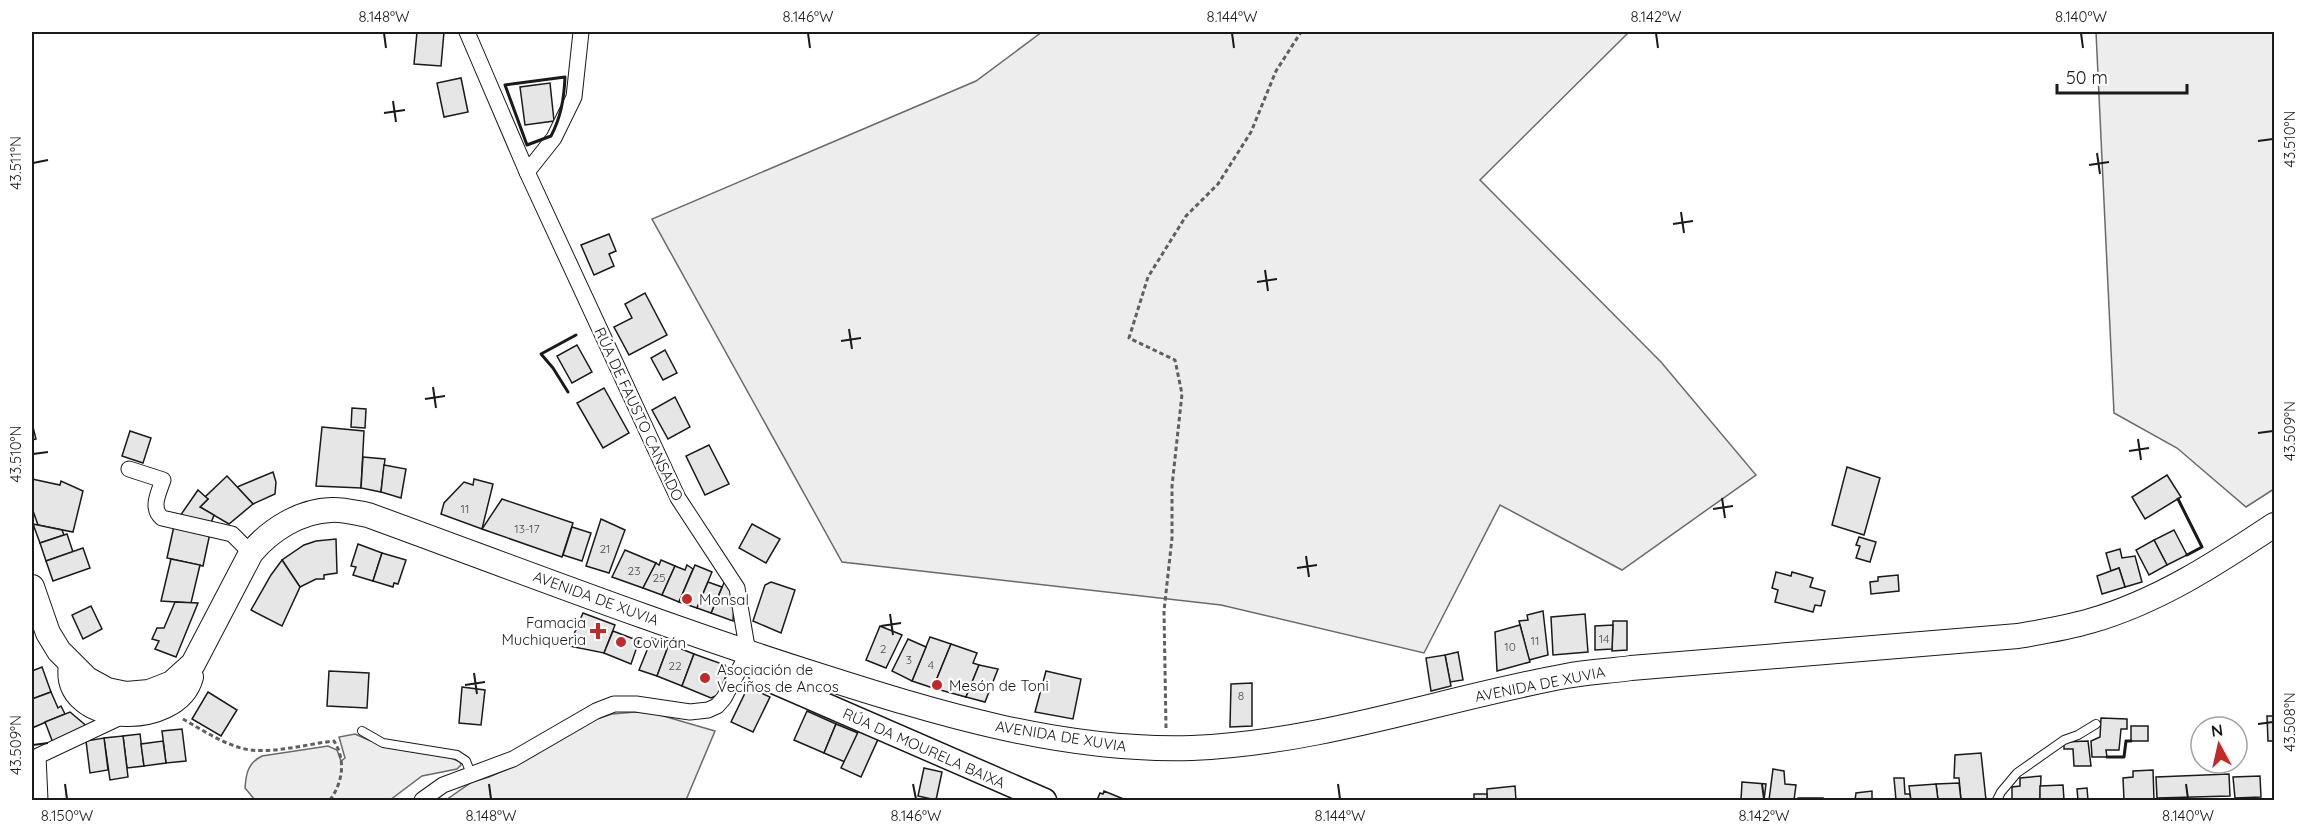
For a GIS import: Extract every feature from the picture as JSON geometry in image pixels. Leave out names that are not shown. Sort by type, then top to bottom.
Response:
[{"type":"main road","name":"AVENIDA DE XUVIA","points":[[131,704],[149,692],[172,683],[193,664],[250,553],[262,539],[301,515],[331,509],[368,515],[748,653],[911,705],[986,724],[1086,742],[1166,748],[1228,745],[1333,730],[1569,676],[1631,668],[2018,636],[2060,629],[2127,608],[2167,590],[2215,564],[2274,525]]},
{"type":"main road","points":[[32,587],[48,633],[71,665],[69,674],[72,682],[82,698],[109,713],[131,704],[146,713],[163,708],[189,684],[193,664]]},
{"type":"street","name":"RÚA DE FAUSTO CANSADO","points":[[467,32],[527,172],[678,498],[737,588],[748,653]]},
{"type":"street","points":[[527,172],[554,138],[574,97],[581,32]]},
{"type":"street","points":[[129,469],[164,480],[156,504],[156,510],[162,518],[232,534],[250,553]]},
{"type":"street","points":[[422,801],[443,784],[513,759],[596,711],[614,704],[636,704],[690,712],[708,710],[717,706],[724,698],[748,653]]},
{"type":"street","name":"RÚA DA MOURELA BAIXA","points":[[748,653],[762,677],[1045,801]]},
{"type":"street","points":[[40,801],[35,758],[131,704]]},
{"type":"lane","points":[[1997,801],[2001,792],[2017,773],[2064,740],[2096,724]]},
{"type":"lane","points":[[362,731],[382,743],[457,755],[466,761],[471,774]]},
{"type":"path","points":[[1166,748],[1167,677],[1164,611],[1172,538],[1172,486],[1182,394],[1175,360],[1130,338],[1148,277],[1186,216],[1218,184],[1251,132],[1276,71],[1301,32]]},
{"type":"path","points":[[163,708],[221,740],[249,749],[267,750],[334,741],[343,761],[336,793],[330,801]]},
{"type":"shaded area","points":[[1042,32],[1629,32],[1480,180],[1661,362],[1756,475],[1622,570],[1500,505],[1424,653],[1221,605],[842,562],[652,219],[976,81]]},
{"type":"shaded area","points":[[2096,32],[2274,32],[2274,489],[2246,507],[2177,448],[2114,413]]},
{"type":"shaded area","points":[[653,713],[715,731],[686,800],[446,800],[472,782],[505,770],[591,721],[612,714]]},
{"type":"shaded area","points":[[355,734],[391,747],[449,757],[460,762],[461,765],[457,769],[422,776],[390,800],[255,800],[245,788],[249,769],[262,756],[328,746],[337,750],[341,761],[345,758],[339,737]]},
{"type":"building","points":[[417,32],[444,32],[441,66],[414,64]]},
{"type":"building","points":[[461,78],[468,112],[444,117],[437,83]]},
{"type":"building","points":[[550,83],[554,121],[525,125],[520,87]]},
{"type":"building","points":[[609,234],[616,251],[609,254],[614,266],[594,275],[581,245]]},
{"type":"building","points":[[645,293],[667,335],[629,355],[614,327],[632,318],[625,304]]},
{"type":"building","points":[[577,345],[592,372],[572,383],[557,356]]},
{"type":"building","points":[[665,350],[677,373],[663,380],[651,358]]},
{"type":"building","points":[[604,388],[629,433],[603,448],[577,403]]},
{"type":"building","points":[[675,397],[690,427],[668,439],[652,410]]},
{"type":"building","points":[[352,408],[366,409],[365,428],[351,427]]},
{"type":"building","points":[[32,423],[36,439],[32,440]]},
{"type":"building","points":[[322,427],[364,431],[361,488],[316,486]]},
{"type":"building","points":[[130,431],[151,438],[143,463],[122,456]]},
{"type":"building","points":[[709,445],[729,484],[705,495],[686,456]]},
{"type":"building","points":[[363,457],[385,459],[381,492],[361,488]]},
{"type":"building","points":[[384,465],[406,469],[401,498],[381,492]]},
{"type":"building","points":[[1847,467],[1880,478],[1864,535],[1832,525]]},
{"type":"building","points":[[273,472],[276,482],[275,494],[253,504],[237,487]]},
{"type":"building","points":[[2167,475],[2181,497],[2145,519],[2132,497]]},
{"type":"building","points":[[227,476],[253,504],[229,524],[200,507],[208,499],[205,497]]},
{"type":"building","points":[[32,479],[60,485],[61,481],[83,491],[73,532],[38,525],[32,508]]},
{"type":"building","points":[[474,479],[493,484],[482,529],[441,514],[444,503],[464,482],[473,485]]},
{"type":"building","points":[[198,490],[208,499],[200,507],[214,515],[211,523],[180,516]]},
{"type":"building","points":[[502,499],[573,523],[562,557],[482,529]]},
{"type":"building","points":[[601,519],[625,530],[609,573],[586,566]]},
{"type":"building","points":[[33,524],[62,530],[64,535],[40,543]]},
{"type":"building","points":[[752,524],[780,539],[766,563],[739,548]]},
{"type":"building","points":[[174,526],[210,533],[203,566],[167,558]]},
{"type":"building","points":[[572,527],[591,533],[582,561],[563,555]]},
{"type":"building","points":[[2174,530],[2187,555],[2167,565],[2154,540]]},
{"type":"building","points":[[67,534],[73,552],[46,561],[40,543]]},
{"type":"building","points":[[1859,537],[1876,542],[1870,562],[1856,558],[1860,546],[1856,545]]},
{"type":"building","points":[[336,539],[337,573],[324,575],[324,579],[316,579],[300,587],[282,560],[304,545]]},
{"type":"building","points":[[2154,540],[2167,565],[2149,575],[2136,550]]},
{"type":"building","points":[[358,544],[382,553],[373,581],[353,575],[356,567],[351,566]]},
{"type":"building","points":[[83,548],[90,568],[53,581],[46,561]]},
{"type":"building","points":[[2120,549],[2122,558],[2135,556],[2142,582],[2125,587],[2119,568],[2111,571],[2106,553]]},
{"type":"building","points":[[625,550],[656,563],[643,588],[612,577]]},
{"type":"building","points":[[382,553],[406,560],[398,584],[394,583],[393,587],[373,581]]},
{"type":"building","points":[[171,559],[200,565],[191,603],[161,601]]},
{"type":"building","points":[[282,560],[300,587],[282,626],[251,610]]},
{"type":"building","points":[[661,560],[675,566],[662,595],[643,588],[656,563],[659,565]]},
{"type":"building","points":[[687,565],[693,569],[679,602],[662,595],[675,566],[685,570]]},
{"type":"building","points":[[695,565],[712,572],[697,608],[679,602]]},
{"type":"building","points":[[2119,568],[2125,587],[2102,594],[2097,576]]},
{"type":"building","points":[[1776,572],[1791,576],[1792,572],[1813,578],[1810,587],[1825,591],[1821,606],[1815,605],[1813,612],[1775,602],[1778,590],[1772,588]]},
{"type":"building","points":[[1898,575],[1899,591],[1871,594],[1870,582],[1878,581],[1878,577]]},
{"type":"building","points":[[726,578],[734,602],[733,621],[711,613]]},
{"type":"building","points":[[708,582],[722,587],[711,613],[697,608]]},
{"type":"building","points":[[771,582],[795,590],[781,633],[753,621],[765,585]]},
{"type":"building","points":[[175,602],[198,603],[176,657],[155,649],[159,641],[152,639],[157,628],[164,628]]},
{"type":"building","points":[[91,606],[102,629],[83,639],[72,615]]},
{"type":"building","points":[[1543,611],[1548,655],[1529,660],[1519,621],[1528,620],[1527,615]]},
{"type":"building","points":[[583,613],[615,625],[604,653],[569,646]]},
{"type":"building","points":[[1585,614],[1588,652],[1553,655],[1551,617]]},
{"type":"building","points":[[1613,621],[1627,621],[1627,650],[1612,651]]},
{"type":"building","points":[[1520,625],[1530,662],[1497,671],[1495,632]]},
{"type":"building","points":[[1613,625],[1612,649],[1595,650],[1595,626]]},
{"type":"building","points":[[880,626],[902,635],[886,668],[866,660]]},
{"type":"building","points":[[613,631],[639,641],[631,664],[604,653]]},
{"type":"building","points":[[930,637],[951,644],[933,688],[912,681]]},
{"type":"building","points":[[652,638],[669,644],[657,676],[639,670]]},
{"type":"building","points":[[908,639],[926,647],[912,681],[892,671]]},
{"type":"building","points":[[669,644],[694,654],[682,686],[657,676]]},
{"type":"building","points":[[951,644],[977,653],[973,663],[979,665],[966,697],[933,688]]},
{"type":"building","points":[[1458,652],[1463,680],[1450,682],[1445,655]]},
{"type":"building","name":"Asociación de Veciños de Ancos","points":[[694,654],[725,665],[728,671],[718,695],[711,698],[682,686]]},
{"type":"building","points":[[1445,655],[1451,686],[1431,691],[1426,658]]},
{"type":"building","points":[[979,665],[998,669],[985,702],[966,697]]},
{"type":"building","points":[[42,667],[51,692],[32,699],[32,671]]},
{"type":"building","points":[[329,671],[369,673],[367,708],[327,706]]},
{"type":"building","points":[[1046,671],[1081,679],[1073,719],[1035,712]]},
{"type":"building","points":[[1252,683],[1252,726],[1230,727],[1231,684]]},
{"type":"building","points":[[462,687],[485,690],[481,725],[459,723]]},
{"type":"building","points":[[748,687],[770,697],[753,732],[731,722]]},
{"type":"building","points":[[51,692],[58,708],[61,706],[65,714],[32,728],[32,699]]},
{"type":"building","points":[[208,692],[237,710],[221,736],[192,719]]},
{"type":"building","points":[[807,711],[836,724],[824,753],[794,740]]},
{"type":"building","points":[[70,712],[89,728],[53,743],[45,722]]},
{"type":"building","points":[[2267,716],[2274,716],[2274,741],[2268,741]]},
{"type":"building","points":[[2101,718],[2127,719],[2127,729],[2121,729],[2119,750],[2106,750],[2107,757],[2092,757],[2091,741],[2100,737]]},
{"type":"building","points":[[836,724],[858,733],[845,762],[824,753]]},
{"type":"building","points":[[2131,726],[2148,726],[2148,741],[2131,741]]},
{"type":"building","points":[[860,728],[879,737],[861,777],[841,768]]},
{"type":"building","points":[[182,729],[186,761],[166,763],[162,731]]},
{"type":"building","points":[[140,734],[144,766],[127,768],[123,736]]},
{"type":"building","points":[[123,736],[128,777],[110,780],[104,738]]},
{"type":"building","points":[[104,738],[108,770],[90,773],[86,741]]},
{"type":"building","points":[[163,741],[166,763],[144,766],[141,744]]},
{"type":"building","points":[[2088,741],[2091,766],[2074,766],[2073,749],[2064,749],[2064,742]]},
{"type":"building","points":[[1981,753],[1986,800],[1961,800],[1959,778],[1954,778],[1955,755]]},
{"type":"building","points":[[924,768],[942,772],[936,800],[918,796]]},
{"type":"building","points":[[1773,769],[1784,771],[1785,784],[1796,785],[1794,800],[1769,800]]},
{"type":"building","points":[[2153,770],[2154,800],[2124,800],[2123,778],[2133,777],[2133,771]]},
{"type":"building","points":[[2229,775],[2230,796],[2157,798],[2156,777]]},
{"type":"building","points":[[2041,776],[2040,800],[2012,800],[2012,787],[2020,786],[2020,778]]},
{"type":"building","points":[[2260,776],[2261,797],[2235,798],[2233,777]]},
{"type":"building","points":[[1894,778],[1904,778],[1905,794],[1910,794],[1911,800],[1896,800]]},
{"type":"building","points":[[1742,782],[1766,784],[1764,800],[1741,800]]},
{"type":"building","points":[[1959,783],[1961,800],[1938,800],[1936,784]]},
{"type":"building","points":[[1936,784],[1938,800],[1911,800],[1909,786]]},
{"type":"building","points":[[2063,785],[2064,800],[2040,800],[2040,786]]},
{"type":"building","points":[[1515,786],[1516,800],[1487,800],[1487,789]]},
{"type":"building","points":[[2087,788],[2088,800],[2078,800],[2077,789]]},
{"type":"building","points":[[1104,791],[1126,800],[1097,800],[1100,793],[1103,794]]},
{"type":"building","points":[[1872,791],[1872,800],[1855,800],[1856,793]]},
{"type":"building","points":[[1474,794],[1487,794],[1487,800],[1474,800]]},
{"type":"building","points":[[1798,798],[1823,798],[1823,800],[1797,800]]},
{"type":"wall","points":[[565,77],[561,108],[551,136],[527,145],[505,85],[565,77]]},
{"type":"wall","points":[[568,392],[541,354],[576,335]]},
{"type":"wall","points":[[2178,499],[2202,547],[2187,555]]},
{"type":"wall","points":[[2107,757],[2124,757],[2126,741],[2131,741]]},
{"type":"place","name":"Monsal","points":[[687,599]]},
{"type":"place","name":"Famacia Muchiqueria","points":[[598,631]]},
{"type":"place","name":"Covirán","points":[[621,642]]},
{"type":"place","name":"Asociación de Veciños de Ancos","points":[[705,678]]},
{"type":"place","name":"Mesón de Toni","points":[[937,685]]}]
